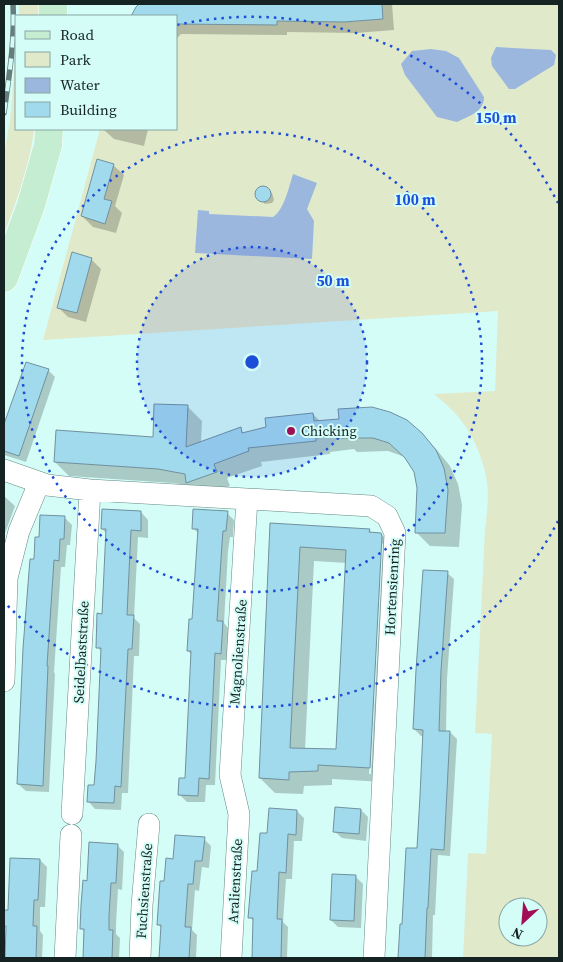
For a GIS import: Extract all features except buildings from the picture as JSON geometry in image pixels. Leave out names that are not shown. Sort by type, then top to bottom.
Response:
[{"type":"main road","points":[[4,278],[31,205],[48,145],[49,130]]},
{"type":"street","name":"Hortensienring","points":[[4,470],[47,485],[90,490],[371,506],[387,516],[395,533],[374,958]]},
{"type":"street","points":[[4,682],[8,578],[18,530],[39,482]]},
{"type":"street","name":"Seidelbaststraße","points":[[72,814],[90,490]]},
{"type":"street","name":"Magnolienstraße","points":[[237,804],[230,775],[247,499]]},
{"type":"street","name":"Aralienstraße","points":[[231,958],[239,814],[237,804]]},
{"type":"street","name":"Fuchsienstraße","points":[[140,958],[142,905],[149,824]]},
{"type":"street","points":[[65,958],[71,835]]},
{"type":"green space","points":[[19,4],[42,4],[42,15],[19,15]]},
{"type":"green space","points":[[152,4],[559,4],[559,958],[463,958],[468,853],[486,854],[492,734],[475,733],[488,488],[483,463],[466,427],[454,412],[434,394],[495,391],[498,311],[43,340],[100,130],[178,130],[178,15],[139,15]]},
{"type":"green space","points":[[15,63],[15,130],[34,130],[26,169],[4,234],[4,154],[10,121]]},
{"type":"water","points":[[496,47],[551,50],[556,55],[554,65],[515,89],[509,89],[492,66],[491,58]]},
{"type":"water","points":[[431,49],[446,51],[459,58],[484,97],[479,110],[475,113],[457,122],[437,117],[405,75],[401,64],[412,51]]},
{"type":"water","points":[[293,174],[317,183],[307,209],[314,221],[312,259],[195,253],[198,210],[209,211],[209,214],[273,217],[283,204]]},
{"type":"railway","points":[[4,113],[10,72],[13,4]]},
{"type":"place","name":"Chicking","points":[[291,431]]}]
